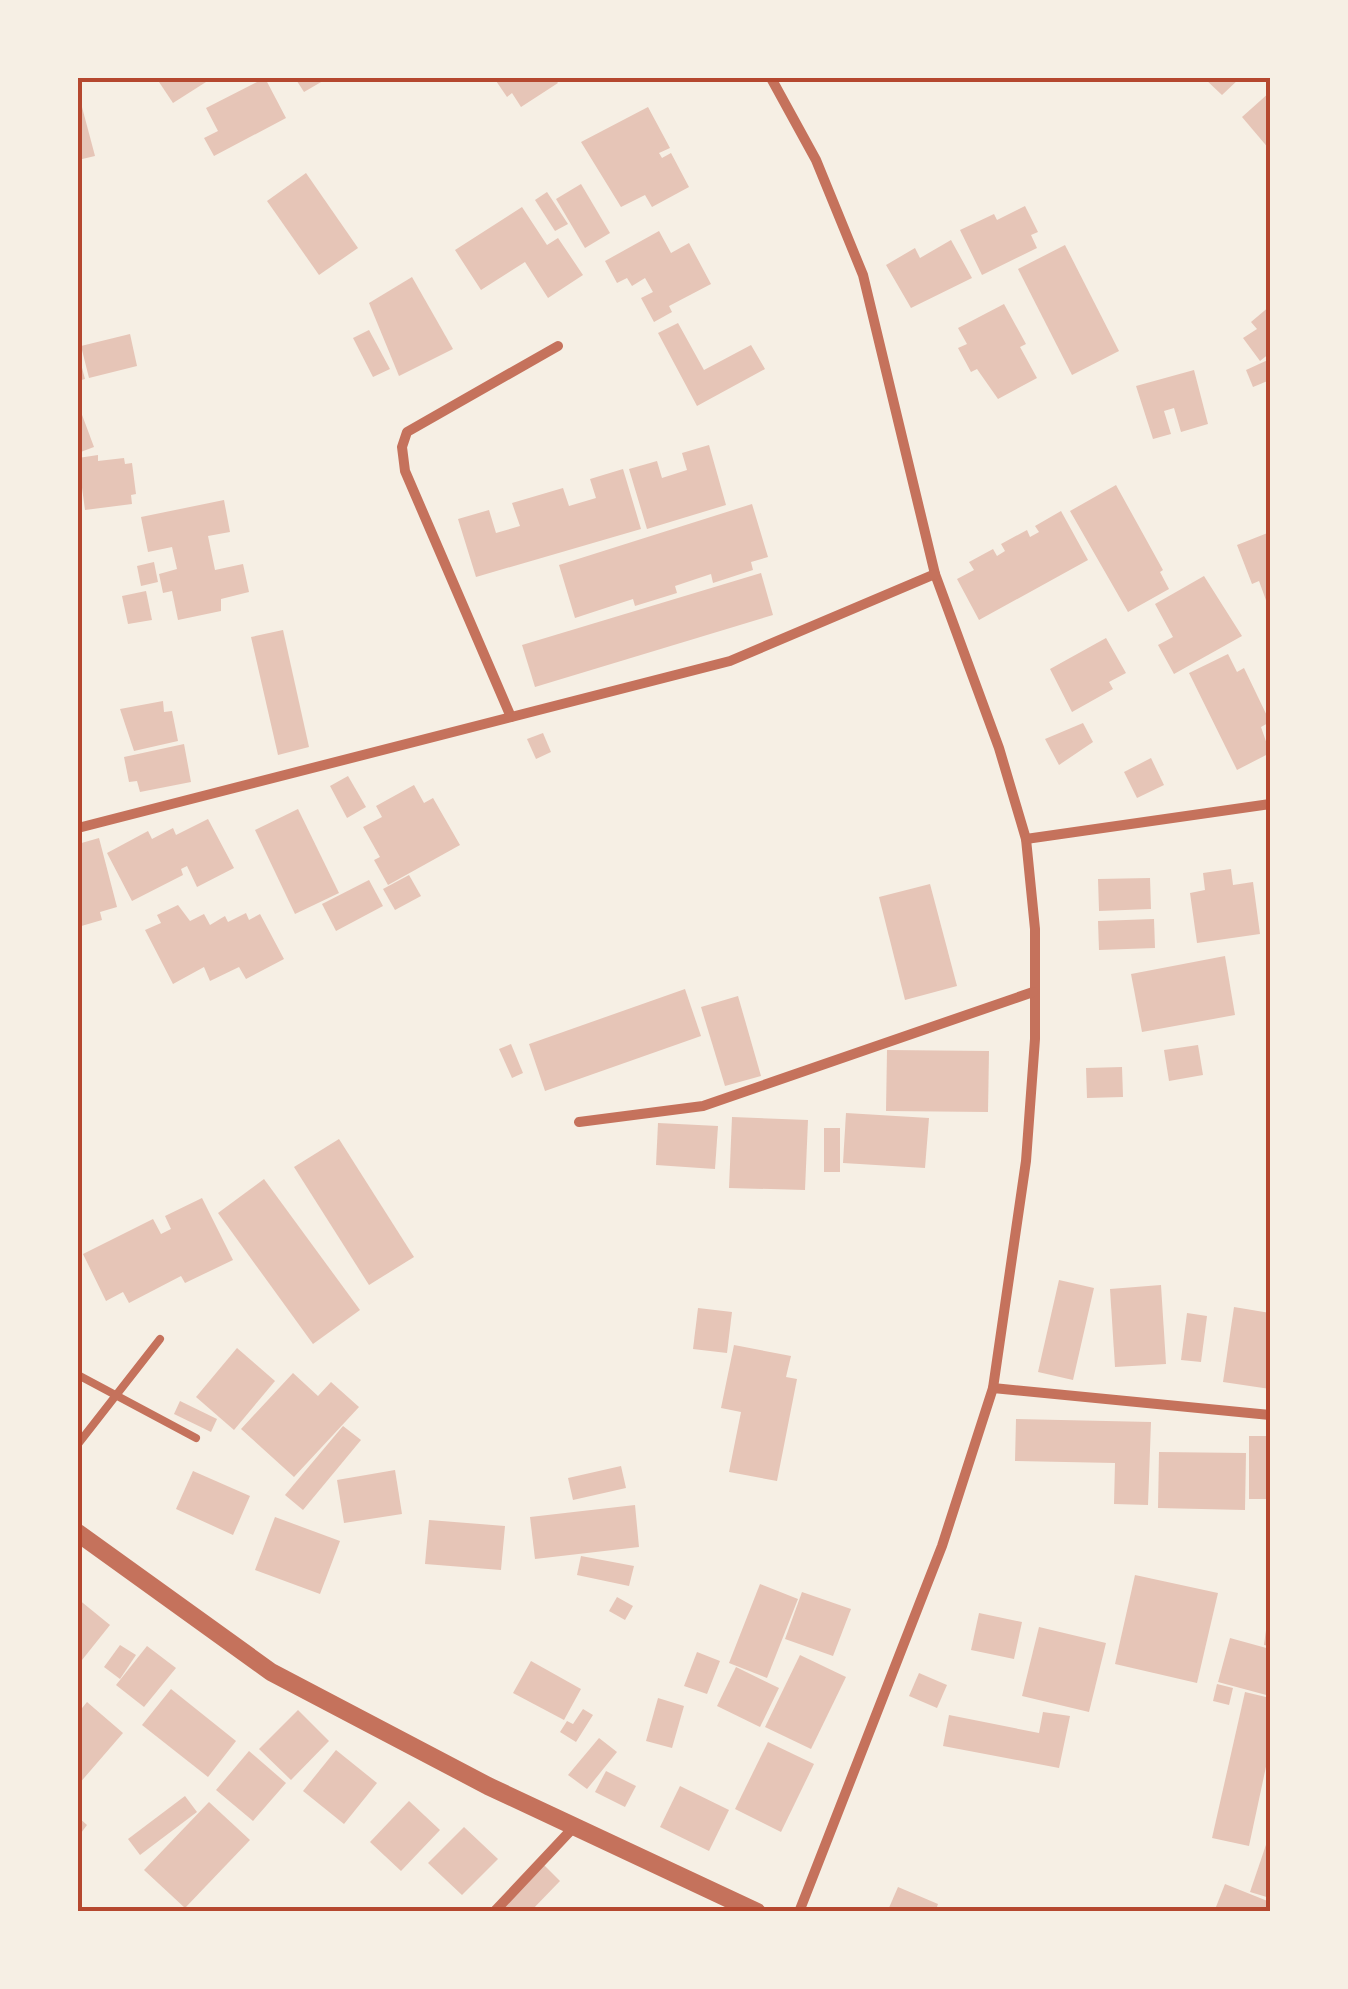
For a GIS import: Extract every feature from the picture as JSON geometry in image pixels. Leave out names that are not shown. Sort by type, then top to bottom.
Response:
[{"type":"street","points":[[771,78],[816,160],[863,275],[935,574],[1000,748],[1026,839],[1036,929],[1035,1039],[1026,1161],[993,1388],[942,1546],[800,1912]]},
{"type":"street","points":[[511,717],[405,471],[402,448],[408,432],[558,346]]},
{"type":"street","points":[[78,828],[730,661],[935,574]]},
{"type":"street","points":[[1026,839],[1270,804]]},
{"type":"street","points":[[579,1122],[703,1106],[1033,992]]},
{"type":"street","points":[[993,1388],[1270,1416]]},
{"type":"street","points":[[78,1533],[271,1672],[574,1828],[757,1912]]},
{"type":"street","points":[[494,1912],[574,1828]]},
{"type":"lane","points":[[78,1444],[160,1339]]},
{"type":"lane","points":[[78,1375],[196,1438]]},
{"type":"building","points":[[166,78],[203,78],[206,82],[173,103],[159,82]]},
{"type":"building","points":[[265,78],[286,118],[214,156],[204,138],[218,131],[206,108]]},
{"type":"building","points":[[295,78],[328,78],[304,92]]},
{"type":"building","points":[[494,78],[554,78],[558,83],[521,107],[512,93],[507,97]]},
{"type":"building","points":[[1204,78],[1240,78],[1222,95]]},
{"type":"building","points":[[78,92],[95,156],[78,160]]},
{"type":"building","points":[[1270,92],[1270,150],[1242,117]]},
{"type":"building","points":[[648,107],[670,148],[659,153],[662,158],[671,153],[689,187],[652,207],[645,195],[621,207],[581,142]]},
{"type":"building","points":[[306,173],[358,248],[319,275],[267,201]]},
{"type":"building","points":[[581,184],[610,233],[585,248],[556,199]]},
{"type":"building","points":[[547,192],[568,224],[555,231],[535,200]]},
{"type":"building","points":[[1025,206],[1038,232],[1031,235],[1037,248],[982,275],[960,230],[994,214],[997,220]]},
{"type":"building","points":[[522,207],[547,245],[558,238],[583,275],[548,298],[525,262],[481,290],[455,250]]},
{"type":"building","points":[[659,231],[671,253],[689,243],[711,284],[669,306],[672,312],[654,322],[641,298],[653,292],[645,278],[632,286],[627,278],[617,283],[605,261]]},
{"type":"building","points":[[951,240],[972,278],[911,308],[886,265],[915,248],[920,258]]},
{"type":"building","points":[[1065,245],[1119,351],[1072,375],[1018,269]]},
{"type":"building","points":[[412,277],[453,349],[399,376],[369,303]]},
{"type":"building","points":[[1004,304],[1026,344],[1020,347],[1037,378],[998,399],[977,369],[971,372],[958,348],[967,344],[958,328]]},
{"type":"building","points":[[1270,306],[1270,353],[1260,361],[1243,338],[1257,329],[1251,322]]},
{"type":"building","points":[[678,323],[704,370],[751,345],[765,369],[697,406],[658,333]]},
{"type":"building","points":[[369,330],[390,369],[373,377],[353,338]]},
{"type":"building","points":[[130,334],[137,366],[89,378],[81,346]]},
{"type":"building","points":[[78,353],[85,379],[78,381]]},
{"type":"building","points":[[1270,359],[1270,380],[1253,387],[1246,370]]},
{"type":"building","points":[[1194,370],[1208,424],[1181,432],[1174,408],[1164,411],[1171,434],[1153,439],[1136,386]]},
{"type":"building","points":[[78,404],[94,447],[78,453]]},
{"type":"building","points":[[709,445],[726,505],[647,529],[629,469],[657,461],[662,478],[687,470],[682,453]]},
{"type":"building","points":[[98,455],[98,461],[124,458],[125,464],[132,463],[136,494],[131,495],[132,504],[85,510],[78,458]]},
{"type":"building","points":[[623,469],[641,529],[476,577],[458,519],[489,510],[496,533],[520,526],[512,503],[563,488],[569,506],[596,498],[590,479]]},
{"type":"building","points":[[1116,485],[1163,570],[1160,572],[1169,589],[1128,612],[1070,511]]},
{"type":"building","points":[[224,500],[230,532],[208,536],[215,570],[243,564],[249,592],[221,599],[221,611],[178,620],[172,591],[163,593],[159,574],[177,569],[172,547],[148,552],[141,517]]},
{"type":"building","points":[[752,504],[768,557],[751,562],[753,570],[713,583],[711,574],[675,586],[677,593],[635,606],[633,599],[575,618],[559,565]]},
{"type":"building","points":[[1061,511],[1088,560],[979,620],[957,579],[974,570],[969,562],[993,549],[997,556],[1005,551],[1001,544],[1027,530],[1030,537],[1039,532],[1035,526]]},
{"type":"building","points":[[1270,532],[1267,603],[1259,581],[1252,584],[1237,545]]},
{"type":"building","points":[[154,562],[158,582],[141,586],[137,566]]},
{"type":"building","points":[[761,573],[773,615],[535,687],[522,645]]},
{"type":"building","points":[[1204,576],[1242,636],[1174,674],[1158,645],[1173,637],[1155,604]]},
{"type":"building","points":[[146,591],[152,620],[128,624],[122,596]]},
{"type":"building","points":[[283,630],[309,747],[278,755],[251,637]]},
{"type":"building","points":[[1106,638],[1126,673],[1109,682],[1113,689],[1072,712],[1050,669]]},
{"type":"building","points":[[1228,654],[1237,672],[1244,668],[1270,722],[1261,727],[1270,753],[1237,770],[1189,673]]},
{"type":"building","points":[[163,701],[164,712],[172,711],[178,741],[134,751],[120,709]]},
{"type":"building","points":[[1083,723],[1093,742],[1059,765],[1045,739]]},
{"type":"building","points":[[543,733],[551,752],[536,759],[527,739]]},
{"type":"building","points":[[184,744],[191,782],[140,792],[137,781],[129,782],[124,757]]},
{"type":"building","points":[[1151,758],[1164,785],[1137,798],[1124,772]]},
{"type":"building","points":[[348,776],[366,807],[347,818],[330,786]]},
{"type":"building","points":[[414,785],[424,803],[433,798],[460,845],[388,885],[374,860],[380,857],[363,827],[382,817],[376,806]]},
{"type":"building","points":[[298,809],[339,893],[295,914],[255,830]]},
{"type":"building","points":[[208,819],[234,868],[197,887],[187,866],[181,869],[183,875],[132,901],[107,853],[148,831],[152,839],[173,828],[176,835]]},
{"type":"building","points":[[99,838],[117,907],[100,912],[102,920],[78,927],[78,844]]},
{"type":"building","points":[[1231,869],[1233,885],[1253,882],[1260,934],[1197,943],[1190,893],[1205,890],[1203,873]]},
{"type":"building","points":[[409,875],[421,896],[395,910],[383,889]]},
{"type":"building","points":[[1150,878],[1151,909],[1099,911],[1098,879]]},
{"type":"building","points":[[369,880],[383,906],[336,931],[322,904]]},
{"type":"building","points":[[930,884],[957,986],[905,1000],[879,897]]},
{"type":"building","points":[[178,905],[190,921],[204,914],[210,925],[225,916],[228,922],[246,913],[249,920],[260,914],[284,959],[246,979],[239,967],[210,981],[204,967],[173,984],[145,930],[161,923],[157,915]]},
{"type":"building","points":[[1154,919],[1155,948],[1099,950],[1098,921]]},
{"type":"building","points":[[1225,956],[1235,1015],[1142,1032],[1131,974]]},
{"type":"building","points":[[685,989],[701,1036],[545,1091],[529,1044]]},
{"type":"building","points":[[738,996],[761,1076],[725,1086],[701,1007]]},
{"type":"building","points":[[511,1044],[523,1073],[512,1078],[499,1049]]},
{"type":"building","points":[[1198,1045],[1203,1075],[1169,1081],[1164,1050]]},
{"type":"building","points":[[887,1050],[989,1051],[988,1112],[886,1111]]},
{"type":"building","points":[[1122,1067],[1123,1097],[1087,1098],[1086,1068]]},
{"type":"building","points":[[846,1113],[929,1118],[925,1168],[843,1163]]},
{"type":"building","points":[[732,1117],[808,1120],[805,1190],[729,1188]]},
{"type":"building","points":[[658,1123],[718,1126],[715,1169],[656,1165]]},
{"type":"building","points":[[824,1128],[840,1128],[840,1172],[824,1172]]},
{"type":"building","points":[[339,1139],[414,1257],[369,1285],[294,1167]]},
{"type":"building","points":[[264,1179],[360,1310],[313,1344],[218,1213]]},
{"type":"building","points":[[202,1198],[233,1260],[185,1283],[181,1276],[129,1303],[123,1292],[106,1301],[83,1254],[153,1219],[161,1234],[171,1229],[165,1216]]},
{"type":"building","points":[[1059,1280],[1094,1288],[1073,1380],[1038,1372]]},
{"type":"building","points":[[1161,1285],[1166,1364],[1115,1367],[1110,1289]]},
{"type":"building","points":[[1234,1307],[1270,1313],[1270,1389],[1223,1382]]},
{"type":"building","points":[[698,1308],[732,1312],[727,1353],[693,1349]]},
{"type":"building","points":[[1187,1313],[1207,1316],[1201,1362],[1181,1360]]},
{"type":"building","points":[[734,1345],[791,1356],[786,1377],[797,1379],[777,1481],[729,1472],[741,1412],[721,1408]]},
{"type":"building","points":[[237,1348],[275,1381],[234,1430],[196,1397]]},
{"type":"building","points":[[293,1373],[318,1396],[331,1382],[359,1407],[294,1477],[241,1429]]},
{"type":"building","points":[[180,1401],[217,1419],[211,1432],[174,1414]]},
{"type":"building","points":[[1016,1419],[1151,1422],[1148,1505],[1114,1504],[1115,1463],[1015,1461]]},
{"type":"building","points":[[343,1426],[361,1440],[303,1510],[285,1495]]},
{"type":"building","points":[[1249,1436],[1270,1436],[1270,1499],[1249,1499]]},
{"type":"building","points":[[1159,1452],[1246,1453],[1245,1510],[1158,1508]]},
{"type":"building","points":[[621,1466],[626,1488],[573,1500],[568,1478]]},
{"type":"building","points":[[395,1470],[402,1514],[344,1523],[337,1480]]},
{"type":"building","points":[[193,1471],[250,1496],[233,1535],[176,1509]]},
{"type":"building","points":[[635,1505],[639,1547],[535,1559],[530,1517]]},
{"type":"building","points":[[275,1517],[340,1541],[320,1594],[255,1570]]},
{"type":"building","points":[[429,1520],[505,1526],[501,1570],[425,1564]]},
{"type":"building","points":[[581,1556],[634,1566],[629,1586],[577,1575]]},
{"type":"building","points":[[1135,1575],[1218,1593],[1197,1683],[1115,1664]]},
{"type":"building","points":[[760,1584],[798,1599],[767,1678],[729,1663]]},
{"type":"building","points":[[802,1592],[851,1609],[833,1656],[785,1639]]},
{"type":"building","points":[[617,1597],[633,1606],[625,1620],[609,1611]]},
{"type":"building","points":[[78,1599],[110,1625],[78,1665]]},
{"type":"building","points":[[979,1613],[1022,1622],[1014,1659],[971,1650]]},
{"type":"building","points":[[1270,1615],[1270,1646],[1264,1645]]},
{"type":"building","points":[[1039,1627],[1106,1643],[1089,1712],[1022,1696]]},
{"type":"building","points":[[1230,1638],[1270,1649],[1270,1696],[1218,1682]]},
{"type":"building","points":[[120,1645],[136,1655],[120,1679],[104,1667]]},
{"type":"building","points":[[147,1646],[176,1668],[144,1707],[116,1685]]},
{"type":"building","points":[[697,1652],[720,1661],[707,1694],[684,1686]]},
{"type":"building","points":[[800,1655],[846,1677],[811,1749],[765,1727]]},
{"type":"building","points":[[531,1661],[581,1689],[564,1720],[513,1693]]},
{"type":"building","points":[[736,1667],[779,1688],[760,1727],[717,1706]]},
{"type":"building","points":[[919,1673],[947,1685],[937,1708],[909,1696]]},
{"type":"building","points":[[1217,1684],[1233,1688],[1229,1705],[1213,1701]]},
{"type":"building","points":[[171,1689],[236,1741],[208,1777],[142,1725]]},
{"type":"building","points":[[1245,1692],[1270,1698],[1270,1748],[1249,1846],[1212,1838]]},
{"type":"building","points":[[658,1698],[684,1706],[672,1748],[646,1741]]},
{"type":"building","points":[[87,1702],[123,1733],[78,1785],[78,1713]]},
{"type":"building","points":[[583,1709],[593,1715],[576,1742],[560,1732],[567,1721],[573,1724]]},
{"type":"building","points":[[298,1710],[329,1741],[291,1780],[259,1749]]},
{"type":"building","points":[[1043,1712],[1070,1716],[1059,1768],[943,1746],[949,1715],[1039,1733]]},
{"type":"building","points":[[599,1738],[617,1752],[587,1789],[568,1775]]},
{"type":"building","points":[[768,1742],[814,1764],[781,1832],[735,1809]]},
{"type":"building","points":[[336,1750],[377,1783],[344,1824],[303,1791]]},
{"type":"building","points":[[249,1751],[286,1783],[253,1821],[216,1790]]},
{"type":"building","points":[[606,1771],[636,1786],[625,1807],[595,1792]]},
{"type":"building","points":[[680,1786],[729,1810],[709,1851],[660,1827]]},
{"type":"building","points":[[185,1796],[197,1812],[140,1855],[128,1839]]},
{"type":"building","points":[[409,1801],[440,1830],[401,1871],[370,1842]]},
{"type":"building","points":[[209,1802],[250,1840],[185,1908],[144,1870]]},
{"type":"building","points":[[78,1817],[87,1825],[78,1837]]},
{"type":"building","points":[[464,1827],[498,1859],[462,1895],[428,1863]]},
{"type":"building","points":[[1270,1833],[1270,1898],[1250,1892]]},
{"type":"building","points":[[544,1865],[560,1881],[530,1912],[499,1912]]},
{"type":"building","points":[[1225,1884],[1270,1902],[1270,1912],[1214,1912]]},
{"type":"building","points":[[898,1887],[938,1904],[935,1912],[888,1910]]}]
